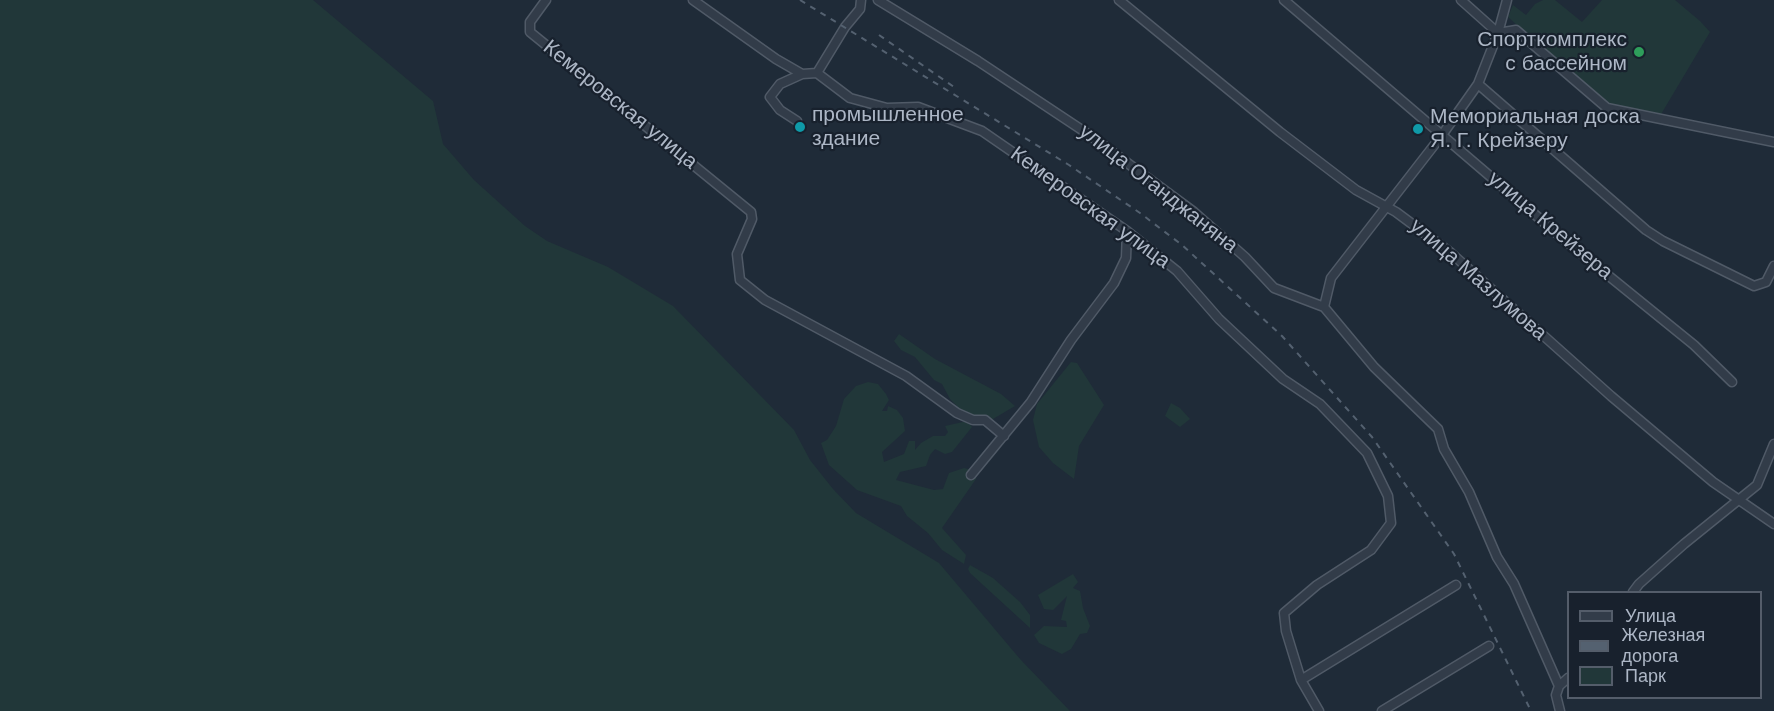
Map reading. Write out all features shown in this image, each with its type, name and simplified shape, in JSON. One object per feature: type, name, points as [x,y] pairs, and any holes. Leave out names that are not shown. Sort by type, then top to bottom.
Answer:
[{"type":"street","name":"Кемеровская улица","points":[[546,0],[530,22],[530,32],[751,212],[752,219],[737,254],[740,280],[765,300],[906,376],[957,413],[973,420],[985,420],[1004,436]]},
{"type":"street","points":[[693,0],[776,59],[802,74]]},
{"type":"street","points":[[796,121],[780,110],[770,97],[780,84],[802,74],[817,73],[845,27],[860,9],[861,0]]},
{"type":"street","name":"улица Оганджаняна","points":[[878,0],[978,61],[1088,134],[1194,212],[1245,257],[1274,288],[1324,307],[1374,367],[1438,429],[1444,449],[1469,492],[1497,557],[1514,584],[1559,686]]},
{"type":"street","name":"улица Мазлумова","points":[[1119,0],[1280,132],[1356,190],[1407,219],[1451,253],[1611,396],[1738,500],[1774,524]]},
{"type":"street","name":"улица Крейзера","points":[[1284,0],[1567,242],[1694,345],[1732,382]]},
{"type":"street","points":[[1461,0],[1498,33]]},
{"type":"street","points":[[1324,307],[1331,278],[1443,135],[1478,84],[1498,33],[1507,0]]},
{"type":"street","points":[[1498,33],[1516,30],[1607,108],[1774,142]]},
{"type":"street","name":"Кемеровская улица","points":[[817,73],[849,98],[887,108],[918,107],[982,130],[1127,231],[1177,271],[1219,319],[1283,379],[1320,404],[1367,453],[1390,503],[1391,523],[1371,550],[1317,585],[1284,613],[1286,630],[1301,680]]},
{"type":"street","points":[[1478,84],[1646,230],[1663,241],[1755,286],[1766,282],[1774,266]]},
{"type":"street","points":[[971,475],[1031,402],[1071,340],[1114,283],[1125,258],[1127,231]]},
{"type":"street","points":[[1634,591],[1654,570],[1757,484],[1774,444]]},
{"type":"street","points":[[1320,711],[1301,680],[1456,585]]},
{"type":"street","points":[[1382,711],[1489,646]]},
{"type":"street","points":[[1560,711],[1556,694],[1559,686],[1567,680]]},
{"type":"green space","points":[[0,0],[313,0],[433,101],[443,144],[474,180],[525,226],[547,241],[608,267],[673,306],[794,430],[810,460],[856,513],[939,563],[1020,659],[1070,711],[0,711]]},
{"type":"green space","points":[[1543,0],[1555,0],[1582,22],[1602,0],[1675,0],[1710,32],[1660,116],[1606,105],[1508,17],[1513,5],[1526,15],[1535,4]]},
{"type":"green space","points":[[899,334],[935,359],[1001,394],[1015,406],[993,419],[965,414],[950,399],[942,384],[934,380],[915,357],[901,350],[894,341]]},
{"type":"green space","points":[[1071,362],[1077,363],[1104,405],[1079,446],[1074,479],[1053,463],[1039,447],[1033,420],[1037,404]]},
{"type":"green space","points":[[868,382],[878,384],[889,400],[882,411],[887,411],[888,406],[897,410],[903,418],[905,431],[882,452],[884,462],[904,454],[909,441],[915,441],[915,450],[921,443],[933,436],[945,436],[948,432],[945,426],[967,421],[972,427],[952,452],[945,454],[935,449],[926,466],[900,472],[896,480],[934,490],[943,489],[949,473],[964,468],[976,471],[976,479],[942,528],[966,555],[964,564],[942,550],[928,533],[907,516],[901,506],[857,490],[829,465],[821,443],[827,440],[836,426],[844,399],[856,386]]},
{"type":"green space","points":[[1171,403],[1180,408],[1190,419],[1180,427],[1165,416]]},
{"type":"green space","points":[[970,565],[993,578],[1020,602],[1030,615],[1030,628],[970,573],[968,569]]},
{"type":"green space","points":[[1073,574],[1078,582],[1073,588],[1080,591],[1090,626],[1087,633],[1080,634],[1071,649],[1062,654],[1039,643],[1034,635],[1044,626],[1067,627],[1066,621],[1061,620],[1067,596],[1053,610],[1044,609],[1038,595]]},
{"type":"railway","points":[[800,0],[1069,165],[1140,213],[1182,245],[1282,336],[1372,437],[1454,554],[1531,711]]},
{"type":"railway","points":[[879,35],[954,87]]},
{"type":"place","name":"Спорткомплекс с бассейном","points":[[1639,52]]},
{"type":"place","name":"промышленное здание","points":[[800,127]]},
{"type":"place","name":"Мемориальная доска Я. Г. Крейзеру","points":[[1418,129]]}]
